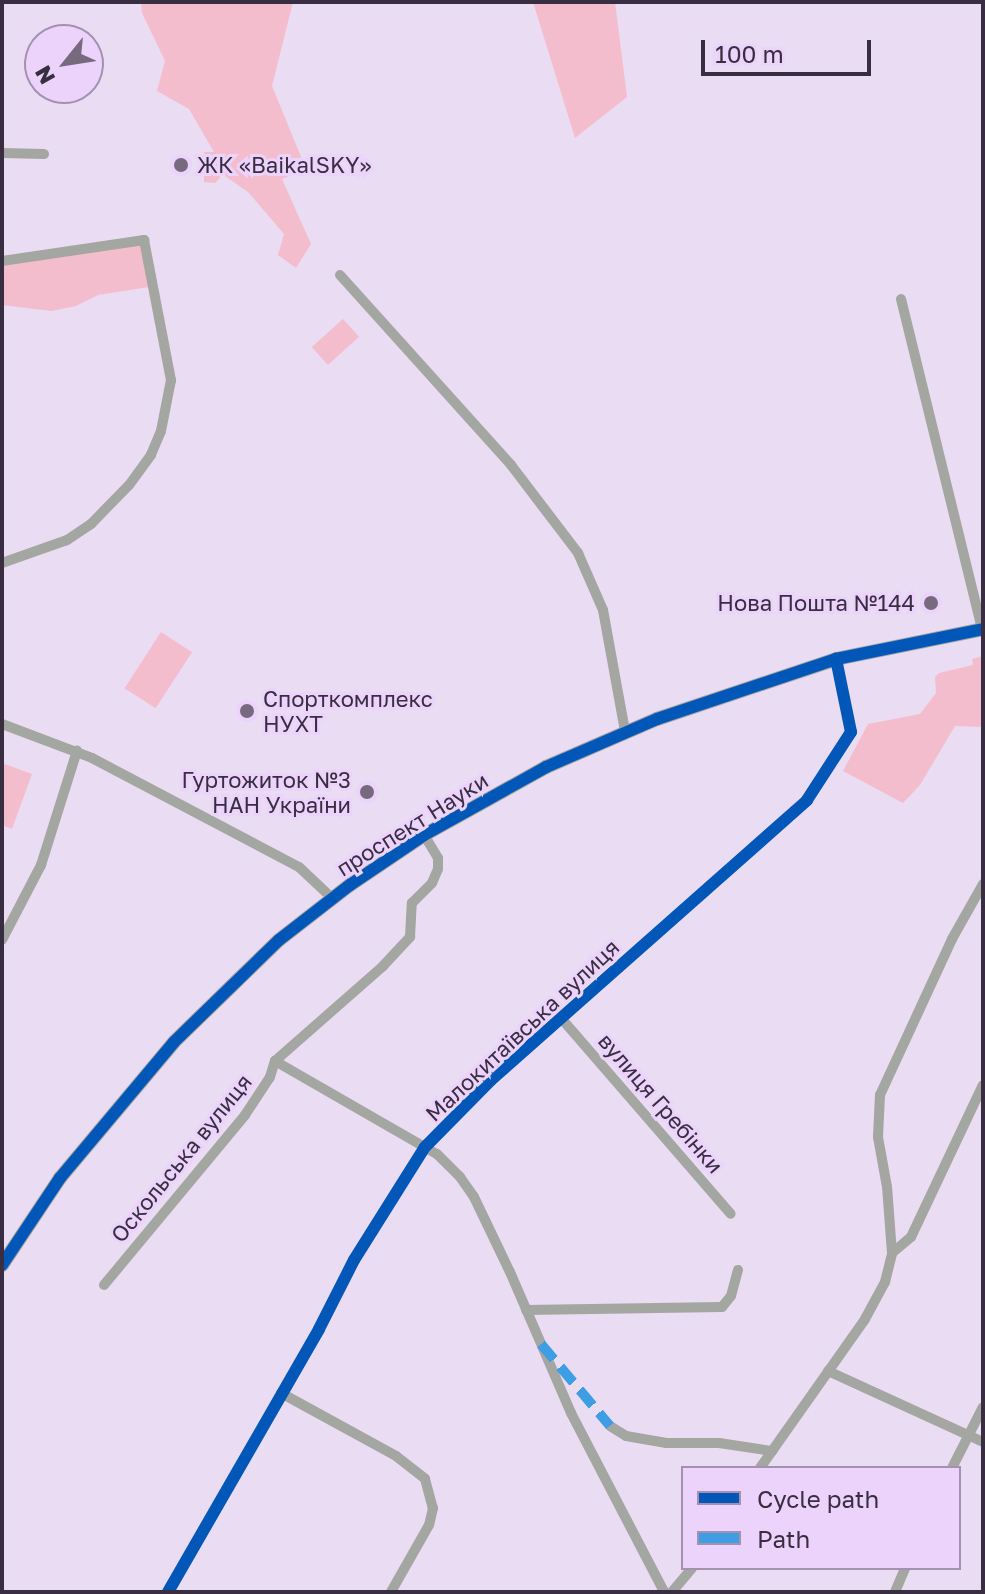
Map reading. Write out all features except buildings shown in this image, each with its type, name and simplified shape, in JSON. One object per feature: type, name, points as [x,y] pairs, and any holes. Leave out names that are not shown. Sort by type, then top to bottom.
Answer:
[{"type":"main road","name":"проспект Науки","points":[[2,1265],[76,1157],[174,1042],[245,972],[332,898],[424,835],[546,767],[625,731],[760,682],[836,659],[982,629]]},
{"type":"street","points":[[2,153],[44,154]]},
{"type":"street","points":[[2,261],[144,240],[171,380],[161,431],[151,455],[129,485],[91,524],[40,552],[2,563]]},
{"type":"street","points":[[340,275],[511,465],[578,553],[603,610],[625,731]]},
{"type":"street","points":[[901,299],[982,629]]},
{"type":"street","name":"Малокитаївська вулиця","points":[[170,1591],[354,1260],[425,1147],[480,1091],[807,800],[851,732],[836,659]]},
{"type":"street","points":[[2,724],[77,751],[299,867],[332,898]]},
{"type":"street","points":[[2,940],[41,865],[77,751]]},
{"type":"street","name":"Оскольська вулиця","points":[[104,1285],[245,1115],[270,1077],[275,1061],[383,966],[410,937],[412,903],[432,883],[438,869],[438,858],[424,835]]},
{"type":"street","points":[[761,1466],[865,1319],[885,1282],[892,1253],[887,1187],[878,1137],[880,1095],[952,939],[983,884]]},
{"type":"street","name":"вулиця Гребінки","points":[[561,1018],[731,1214]]},
{"type":"street","points":[[275,1061],[425,1147],[447,1164],[474,1197],[571,1413],[664,1592]]},
{"type":"street","points":[[892,1253],[911,1237],[983,1085]]},
{"type":"street","points":[[526,1310],[722,1307],[731,1296],[738,1270]]},
{"type":"street","points":[[828,1371],[983,1442]]},
{"type":"street","points":[[281,1393],[396,1456],[425,1479],[433,1508],[429,1525],[391,1592]]},
{"type":"street","points":[[953,1466],[983,1407]]},
{"type":"street","points":[[610,1426],[626,1436],[666,1443],[731,1444],[772,1451]]},
{"type":"street","points":[[672,1592],[690,1570]]},
{"type":"street","points":[[895,1592],[904,1570]]},
{"type":"shaded area","points":[[141,2],[293,2],[272,86],[306,169],[282,179],[311,244],[296,268],[278,255],[284,234],[248,192],[225,176],[215,155],[220,178],[215,183],[204,182],[204,152],[214,152],[189,109],[157,91],[165,61],[142,13]]},
{"type":"shaded area","points":[[533,2],[615,2],[627,97],[575,138]]},
{"type":"shaded area","points":[[141,243],[149,287],[98,295],[76,306],[51,311],[2,305],[2,266]]},
{"type":"shaded area","points":[[343,319],[359,337],[328,365],[312,347]]},
{"type":"shaded area","points":[[161,632],[192,652],[156,708],[125,688]]},
{"type":"shaded area","points":[[983,656],[983,727],[955,726],[920,785],[903,803],[843,771],[868,724],[920,714],[936,693],[935,677],[939,673],[973,665],[972,659]]},
{"type":"shaded area","points":[[2,763],[32,774],[12,829],[2,825]]},
{"type":"marked path","points":[[541,1344],[610,1426]]},
{"type":"cycle path","points":[[2,1265],[60,1178],[174,1042],[279,940],[350,885],[424,835],[546,767],[657,719],[836,659],[983,629]]},
{"type":"cycle path","points":[[168,1592],[319,1329],[354,1260],[425,1147],[491,1080],[807,800],[851,732],[836,659]]},
{"type":"place","name":"ЖК «BaikalSKY»","points":[[181,165]]},
{"type":"place","name":"Нова Пошта №144","points":[[931,603]]},
{"type":"place","name":"Спорткомплекс НУХТ","points":[[247,711]]},
{"type":"place","name":"Гуртожиток №3 НАН України","points":[[367,792]]}]
